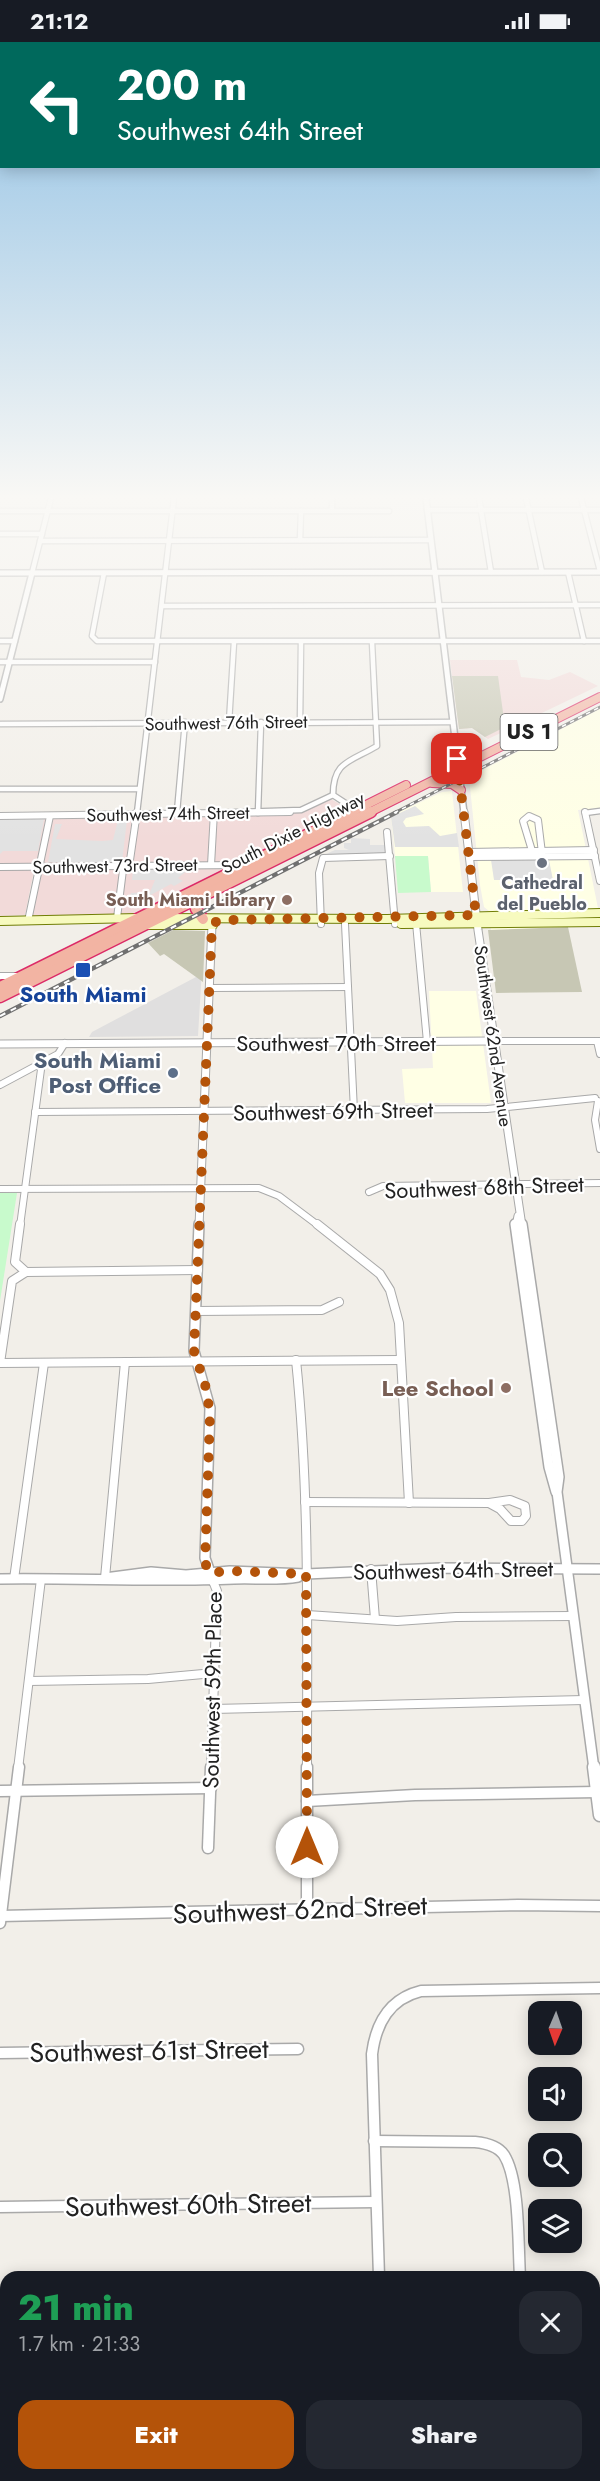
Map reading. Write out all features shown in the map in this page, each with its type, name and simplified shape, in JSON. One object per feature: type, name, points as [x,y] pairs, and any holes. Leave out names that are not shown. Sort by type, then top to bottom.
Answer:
[{"type":"highway","name":"South Dixie Highway","points":[[0,985],[130,924],[160,918],[198,900],[428,783],[475,750],[600,688]]},
{"type":"highway","name":"South Dixie Highway","points":[[0,985],[144,921],[246,865],[356,810],[600,697]]},
{"type":"highway","points":[[456,745],[465,750],[475,750]]},
{"type":"highway","points":[[428,783],[443,782],[461,790]]},
{"type":"highway","points":[[351,822],[356,810],[374,810]]},
{"type":"highway","points":[[198,900],[196,909],[208,922]]},
{"type":"main road","points":[[160,918],[208,922],[228,920],[345,924],[395,921],[416,923],[600,913]]},
{"type":"main road","points":[[0,921],[117,918],[144,921],[208,922],[477,919],[600,922]]},
{"type":"main road","points":[[96,920],[130,924]]},
{"type":"street","points":[[0,699],[22,612]]},
{"type":"street","points":[[98,612],[93,639],[234,642],[600,641]]},
{"type":"street","points":[[117,918],[123,870],[130,860],[161,612]]},
{"type":"street","name":"Southwest 62nd Avenue","points":[[440,612],[477,919],[503,1108],[518,1216],[527,1253],[559,1477],[557,1492],[566,1569],[600,1815]]},
{"type":"street","points":[[578,612],[584,641]]},
{"type":"street","points":[[0,641],[15,641]]},
{"type":"street","points":[[229,722],[234,642]]},
{"type":"street","points":[[300,722],[301,642]]},
{"type":"street","points":[[356,810],[333,795],[333,777],[337,769],[377,747],[372,642]]},
{"type":"street","points":[[0,662],[155,662]]},
{"type":"street","points":[[177,812],[185,722]]},
{"type":"street","points":[[258,813],[261,722]]},
{"type":"street","name":"Southwest 76th Street","points":[[0,724],[453,722]]},
{"type":"street","points":[[0,789],[139,789]]},
{"type":"street","name":"Southwest 74th Street","points":[[0,816],[297,811],[333,795]]},
{"type":"street","points":[[600,812],[585,811],[600,881]]},
{"type":"street","points":[[211,865],[214,812]]},
{"type":"street","points":[[28,921],[50,816]]},
{"type":"street","points":[[533,854],[525,824],[537,824],[542,854]]},
{"type":"street","points":[[387,832],[395,921]]},
{"type":"street","points":[[469,854],[594,853]]},
{"type":"street","points":[[320,922],[319,873],[322,859],[326,856],[390,856]]},
{"type":"street","name":"Southwest 73rd Street","points":[[0,867],[266,865]]},
{"type":"street","name":"Southwest 59th Place","points":[[208,922],[209,988],[194,1351],[210,1408],[205,1558],[217,1591],[208,1848]]},
{"type":"street","points":[[416,923],[427,1042]]},
{"type":"street","points":[[345,924],[354,1111]]},
{"type":"street","points":[[209,988],[348,987]]},
{"type":"street","points":[[598,1041],[600,1054]]},
{"type":"street","name":"Southwest 70th Street","points":[[0,1044],[598,1041]]},
{"type":"street","points":[[0,1085],[60,1052],[65,1043]]},
{"type":"street","points":[[26,1272],[15,1263],[42,1062]]},
{"type":"street","points":[[598,1099],[595,1120],[600,1149]]},
{"type":"street","name":"Southwest 69th Street","points":[[35,1112],[503,1108],[598,1099]]},
{"type":"street","name":"Southwest 68th Street","points":[[369,1192],[383,1186],[600,1183]]},
{"type":"street","points":[[0,1189],[250,1187],[267,1190],[330,1233],[380,1274],[390,1290],[397,1309],[410,1503]]},
{"type":"street","points":[[198,1270],[26,1272],[12,1281],[0,1364],[401,1360]]},
{"type":"street","points":[[196,1311],[322,1310],[339,1302]]},
{"type":"street","points":[[296,1360],[303,1430],[307,1615],[307,1908]]},
{"type":"street","points":[[105,1578],[124,1362]]},
{"type":"street","points":[[14,1579],[44,1363]]},
{"type":"street","points":[[304,1502],[489,1503]]},
{"type":"street","points":[[371,1569],[375,1619]]},
{"type":"street","name":"Southwest 64th Street","points":[[0,1579],[105,1578],[186,1582],[211,1577],[281,1581],[306,1574],[371,1569],[600,1569]]},
{"type":"street","points":[[0,1923],[41,1579]]},
{"type":"street","points":[[307,1615],[397,1622],[446,1617],[572,1616]]},
{"type":"street","points":[[29,1681],[138,1680],[214,1673]]},
{"type":"street","points":[[213,1709],[584,1700]]},
{"type":"street","points":[[0,1791],[211,1788]]},
{"type":"street","points":[[307,1801],[442,1795],[597,1792]]},
{"type":"street","name":"Southwest 62nd Street","points":[[0,1916],[215,1913],[307,1908],[592,1904],[600,1906]]},
{"type":"street","points":[[379,2271],[373,2040],[381,2018],[396,2001],[409,1993],[429,1990],[600,1988]]},
{"type":"street","name":"Southwest 61st Street","points":[[0,2053],[298,2049]]},
{"type":"street","points":[[374,2141],[482,2142],[504,2155],[513,2193],[520,2271]]},
{"type":"street","name":"Southwest 60th Street","points":[[0,2207],[376,2202]]},
{"type":"shaded area","points":[[450,660],[517,660],[521,677],[549,680],[570,672],[598,686],[488,739],[472,728],[459,729]]},
{"type":"shaded area","points":[[452,676],[498,676],[505,727],[485,737],[472,728],[459,729]]},
{"type":"shaded area","points":[[600,709],[600,808],[578,810],[598,908],[562,911],[576,992],[498,992],[489,911],[484,907],[480,885],[469,777]]},
{"type":"shaded area","points":[[452,791],[463,892],[431,892],[428,856],[395,856],[391,816],[442,792]]},
{"type":"shaded area","points":[[329,798],[350,810],[138,916],[31,916],[43,864],[0,864],[0,818],[287,814]]},
{"type":"shaded area","points":[[415,806],[424,814],[406,818],[403,822],[406,827],[429,826],[440,836],[457,833],[459,847],[395,847],[391,817]]},
{"type":"shaded area","points":[[0,819],[44,819],[38,851],[3,851],[0,854]]},
{"type":"shaded area","points":[[118,820],[127,820],[122,862],[48,862],[55,824],[62,824],[56,839],[102,841],[113,840]]},
{"type":"shaded area","points":[[351,838],[370,839],[370,845],[385,845],[386,858],[324,855],[335,850],[349,850],[344,848],[344,843],[351,843]]},
{"type":"shaded area","points":[[491,860],[549,860],[553,880],[494,880]]},
{"type":"shaded area","points":[[133,869],[189,869],[178,878],[183,881],[174,886],[171,884],[134,904],[129,903],[131,893],[150,892],[155,880],[132,880]]},
{"type":"shaded area","points":[[0,870],[34,870],[25,915],[0,916]]},
{"type":"shaded area","points":[[568,927],[582,992],[496,993],[488,930]]},
{"type":"shaded area","points":[[173,930],[205,931],[203,982],[164,954],[160,956],[148,943]]},
{"type":"shaded area","points":[[204,935],[198,1036],[89,1037],[92,1032],[196,977]]},
{"type":"shaded area","points":[[429,991],[476,991],[491,1103],[405,1103],[402,1069],[433,1068]]},
{"type":"green space","points":[[395,856],[428,856],[431,892],[398,893]]},
{"type":"green space","points":[[0,1193],[17,1193],[0,1301]]},
{"type":"railway","points":[[394,813],[600,707]]},
{"type":"railway","points":[[0,1016],[397,812]]},
{"type":"place","name":"Cathedral del Pueblo","points":[[542,863]]},
{"type":"place","name":"South Miami Library","points":[[287,900]]},
{"type":"place","name":"South Miami","points":[[83,970]]},
{"type":"place","name":"South Miami Post Office","points":[[173,1073]]},
{"type":"place","name":"Lee School","points":[[506,1388]]},
{"type":"route","points":[[307,1847],[306,1574],[230,1571],[210,1573],[205,1563],[210,1414],[206,1388],[194,1351],[212,925],[213,922],[228,920],[387,919],[476,915],[457,759]]}]
